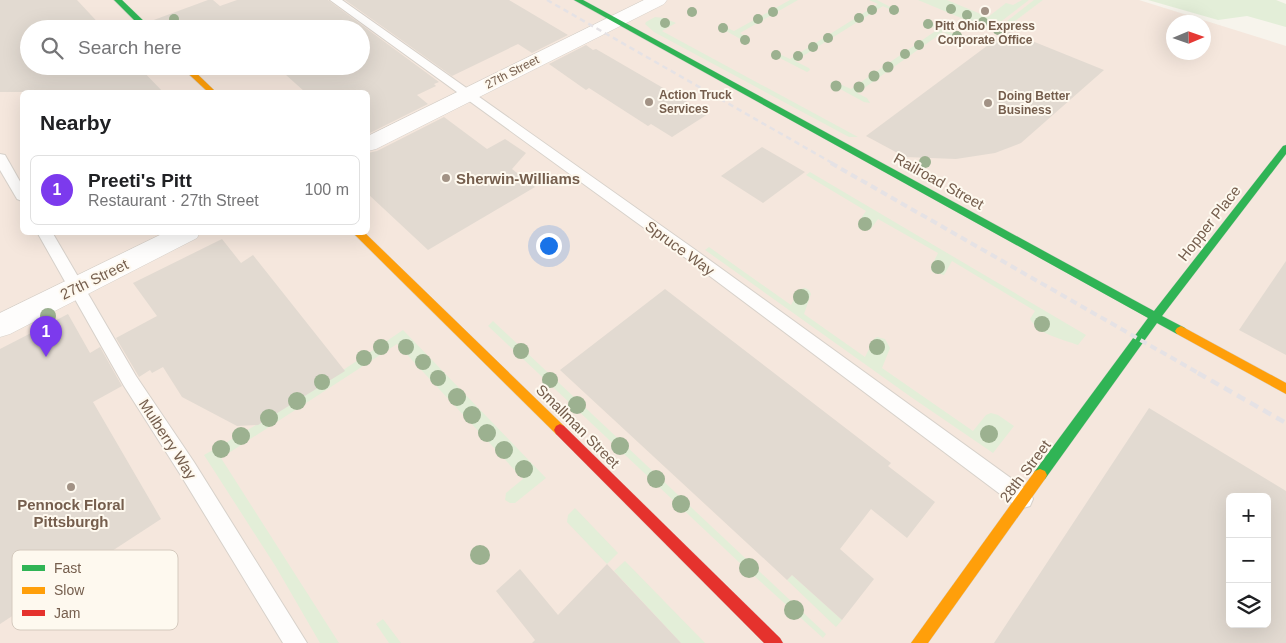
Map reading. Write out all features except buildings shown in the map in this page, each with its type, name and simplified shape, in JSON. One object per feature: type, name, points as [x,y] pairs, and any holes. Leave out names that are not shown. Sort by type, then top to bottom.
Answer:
[{"type":"street","points":[[118,0],[139,20]]},
{"type":"street","name":"Railroad Street","points":[[578,0],[1286,390]]},
{"type":"street","name":"27th Street","points":[[370,143],[658,0]]},
{"type":"street","points":[[194,75],[210,90]]},
{"type":"street","name":"Hopper Place","points":[[1155,317],[1286,148]]},
{"type":"street","name":"27th Street","points":[[0,326],[182,235]]},
{"type":"street","name":"Smallman Street","points":[[360,235],[455,326],[775,643]]},
{"type":"street","name":"28th Street","points":[[919,643],[1084,418],[1155,317]]},
{"type":"lane","name":"Spruce Way","points":[[335,0],[363,20]]},
{"type":"lane","name":"Spruce Way","points":[[370,25],[692,255],[1023,499]]},
{"type":"lane","points":[[0,158],[20,193]]},
{"type":"lane","name":"Mulberry Way","points":[[46,235],[130,381],[187,468],[296,643]]},
{"type":"shaded area","points":[[0,0],[1139,0],[1187,15],[1166,15],[1166,60],[1211,60],[1211,23],[1286,46],[1286,643],[0,643]]},
{"type":"green space","points":[[790,0],[798,0],[740,33],[749,39],[749,42],[719,27],[723,26],[734,31]]},
{"type":"green space","points":[[869,0],[877,0],[900,12],[897,13],[883,6],[795,61],[809,68],[810,70],[807,72],[772,54],[775,52],[790,59],[878,4]]},
{"type":"green space","points":[[918,0],[947,0],[988,17],[1006,3],[1013,5],[1022,0],[1029,0],[990,30]]},
{"type":"green space","points":[[1034,0],[1043,0],[999,33],[994,31]]},
{"type":"green space","points":[[1148,0],[1276,0],[1286,4],[1286,27],[1247,16],[1218,20],[1211,18],[1211,15],[1200,15]]},
{"type":"green space","points":[[655,17],[664,18],[676,23],[662,31],[858,137],[849,137],[654,32],[645,24]]},
{"type":"green space","points":[[925,22],[930,22],[962,38],[958,39],[943,32],[857,93],[867,98],[870,103],[864,102],[831,84],[831,82],[835,82],[851,89],[937,30]]},
{"type":"green space","points":[[810,172],[1086,335],[1078,345],[1045,333],[1030,319],[1035,311],[952,261],[944,275],[932,272],[931,267],[938,253],[878,219],[870,230],[859,229],[858,223],[866,211],[806,175]]},
{"type":"green space","points":[[709,247],[791,305],[800,289],[805,288],[809,290],[811,294],[804,314],[865,357],[874,339],[877,337],[885,339],[890,348],[882,368],[973,431],[986,415],[991,413],[998,415],[1014,426],[993,453],[705,250]]},
{"type":"green space","points":[[493,321],[826,634],[823,638],[742,565],[488,326]]},
{"type":"green space","points":[[403,330],[546,478],[515,503],[505,500],[506,493],[523,479],[397,344],[221,458],[339,643],[320,643],[276,567],[204,455],[305,395]]},
{"type":"green space","points":[[575,508],[618,553],[607,564],[567,522],[568,515]]},
{"type":"green space","points":[[625,561],[705,643],[681,643],[614,571]]},
{"type":"green space","points":[[792,575],[842,620],[836,627],[787,580]]},
{"type":"green space","points":[[383,619],[401,643],[389,643],[376,624]]},
{"type":"railway","points":[[547,0],[834,164]]},
{"type":"railway","points":[[831,163],[1200,374]]},
{"type":"railway","points":[[1198,373],[1286,423]]},
{"type":"traffic: fast","points":[[118,0],[139,20]]},
{"type":"traffic: fast","points":[[578,0],[1181,331]]},
{"type":"traffic: fast","points":[[1040,475],[1155,317],[1286,148]]},
{"type":"traffic: slow","points":[[194,75],[210,90]]},
{"type":"traffic: slow","points":[[360,235],[560,430]]},
{"type":"traffic: slow","points":[[1181,331],[1286,389]]},
{"type":"traffic: slow","points":[[919,643],[1040,475]]},
{"type":"traffic: jam","points":[[560,430],[775,643]]},
{"type":"place","name":"Pitt Ohio Express Corporate Office","points":[[985,11]]},
{"type":"place","name":"Action Truck Services","points":[[649,102]]},
{"type":"place","name":"Doing Better Business","points":[[988,103]]},
{"type":"place","name":"Sherwin-Williams","points":[[446,178]]},
{"type":"place","name":"Preeti's Pitt","points":[[46,357]]},
{"type":"place","name":"Pennock Floral Pittsburgh","points":[[71,487]]}]
